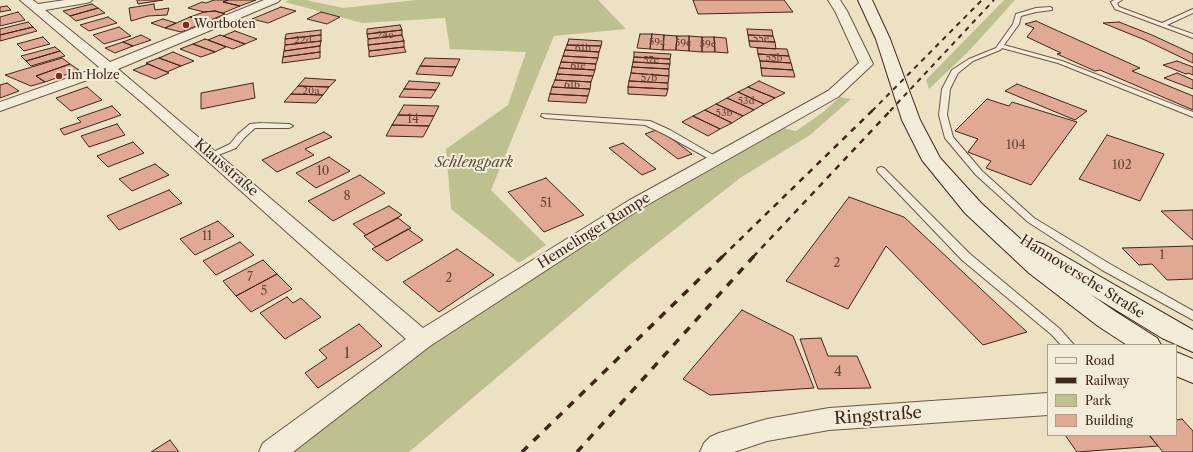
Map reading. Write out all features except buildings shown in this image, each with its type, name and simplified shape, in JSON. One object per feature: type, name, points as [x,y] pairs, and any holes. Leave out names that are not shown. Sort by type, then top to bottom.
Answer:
[{"type":"main road","name":"Hannoversche Straße","points":[[865,0],[883,40],[911,120],[932,160],[973,208],[1037,267],[1107,319],[1146,344]]},
{"type":"main road","name":"Hannoversche Straße","points":[[973,208],[1055,262],[1193,342]]},
{"type":"main road","points":[[1177,364],[1193,372]]},
{"type":"street","name":"Klausstraße","points":[[26,0],[210,155],[422,340]]},
{"type":"street","points":[[36,8],[86,0]]},
{"type":"street","points":[[0,107],[108,68],[274,0]]},
{"type":"street","name":"Hemelinger Rampe","points":[[272,452],[422,340],[634,205],[833,94],[866,64],[841,11],[834,0]]},
{"type":"street","name":"Ringstraße","points":[[713,452],[719,445],[768,430],[829,419],[1047,404]]},
{"type":"lane","points":[[1119,0],[1114,2],[1117,8],[1193,36]]},
{"type":"lane","points":[[1050,9],[1036,10],[1018,15],[1016,24],[998,49],[971,60],[955,72],[946,89],[943,115],[949,138],[979,173],[1031,220],[1106,267],[1193,316]]},
{"type":"lane","points":[[1162,25],[1193,11]]},
{"type":"lane","points":[[1001,46],[1060,62],[1193,115]]},
{"type":"lane","points":[[545,116],[647,123],[667,132],[716,159]]},
{"type":"lane","points":[[210,155],[233,146],[241,136],[253,126],[289,126]]},
{"type":"lane","points":[[882,170],[966,256],[1056,332],[1067,344]]},
{"type":"green space","name":"Schlengpark","points":[[289,0],[306,0],[343,8],[416,0],[598,0],[626,29],[554,36],[491,190],[546,245],[519,263],[451,209],[446,149],[508,105],[526,52],[450,49],[445,18],[362,23],[285,2]]},
{"type":"green space","points":[[1004,0],[1015,0],[968,52],[929,89],[926,80]]},
{"type":"green space","points":[[840,97],[851,99],[810,135],[740,178],[627,267],[409,452],[292,452],[429,347],[632,214],[750,145],[784,128],[796,131],[822,113]]},
{"type":"railway","points":[[873,110],[982,0]]},
{"type":"railway","points":[[890,111],[994,0]]},
{"type":"railway","points":[[722,257],[873,110]]},
{"type":"railway","points":[[753,257],[891,110]]},
{"type":"railway","points":[[522,452],[723,256]]},
{"type":"railway","points":[[577,452],[754,256]]},
{"type":"place","name":"Wortboten","points":[[186,25]]},
{"type":"place","name":"Im Holze","points":[[59,76]]}]
